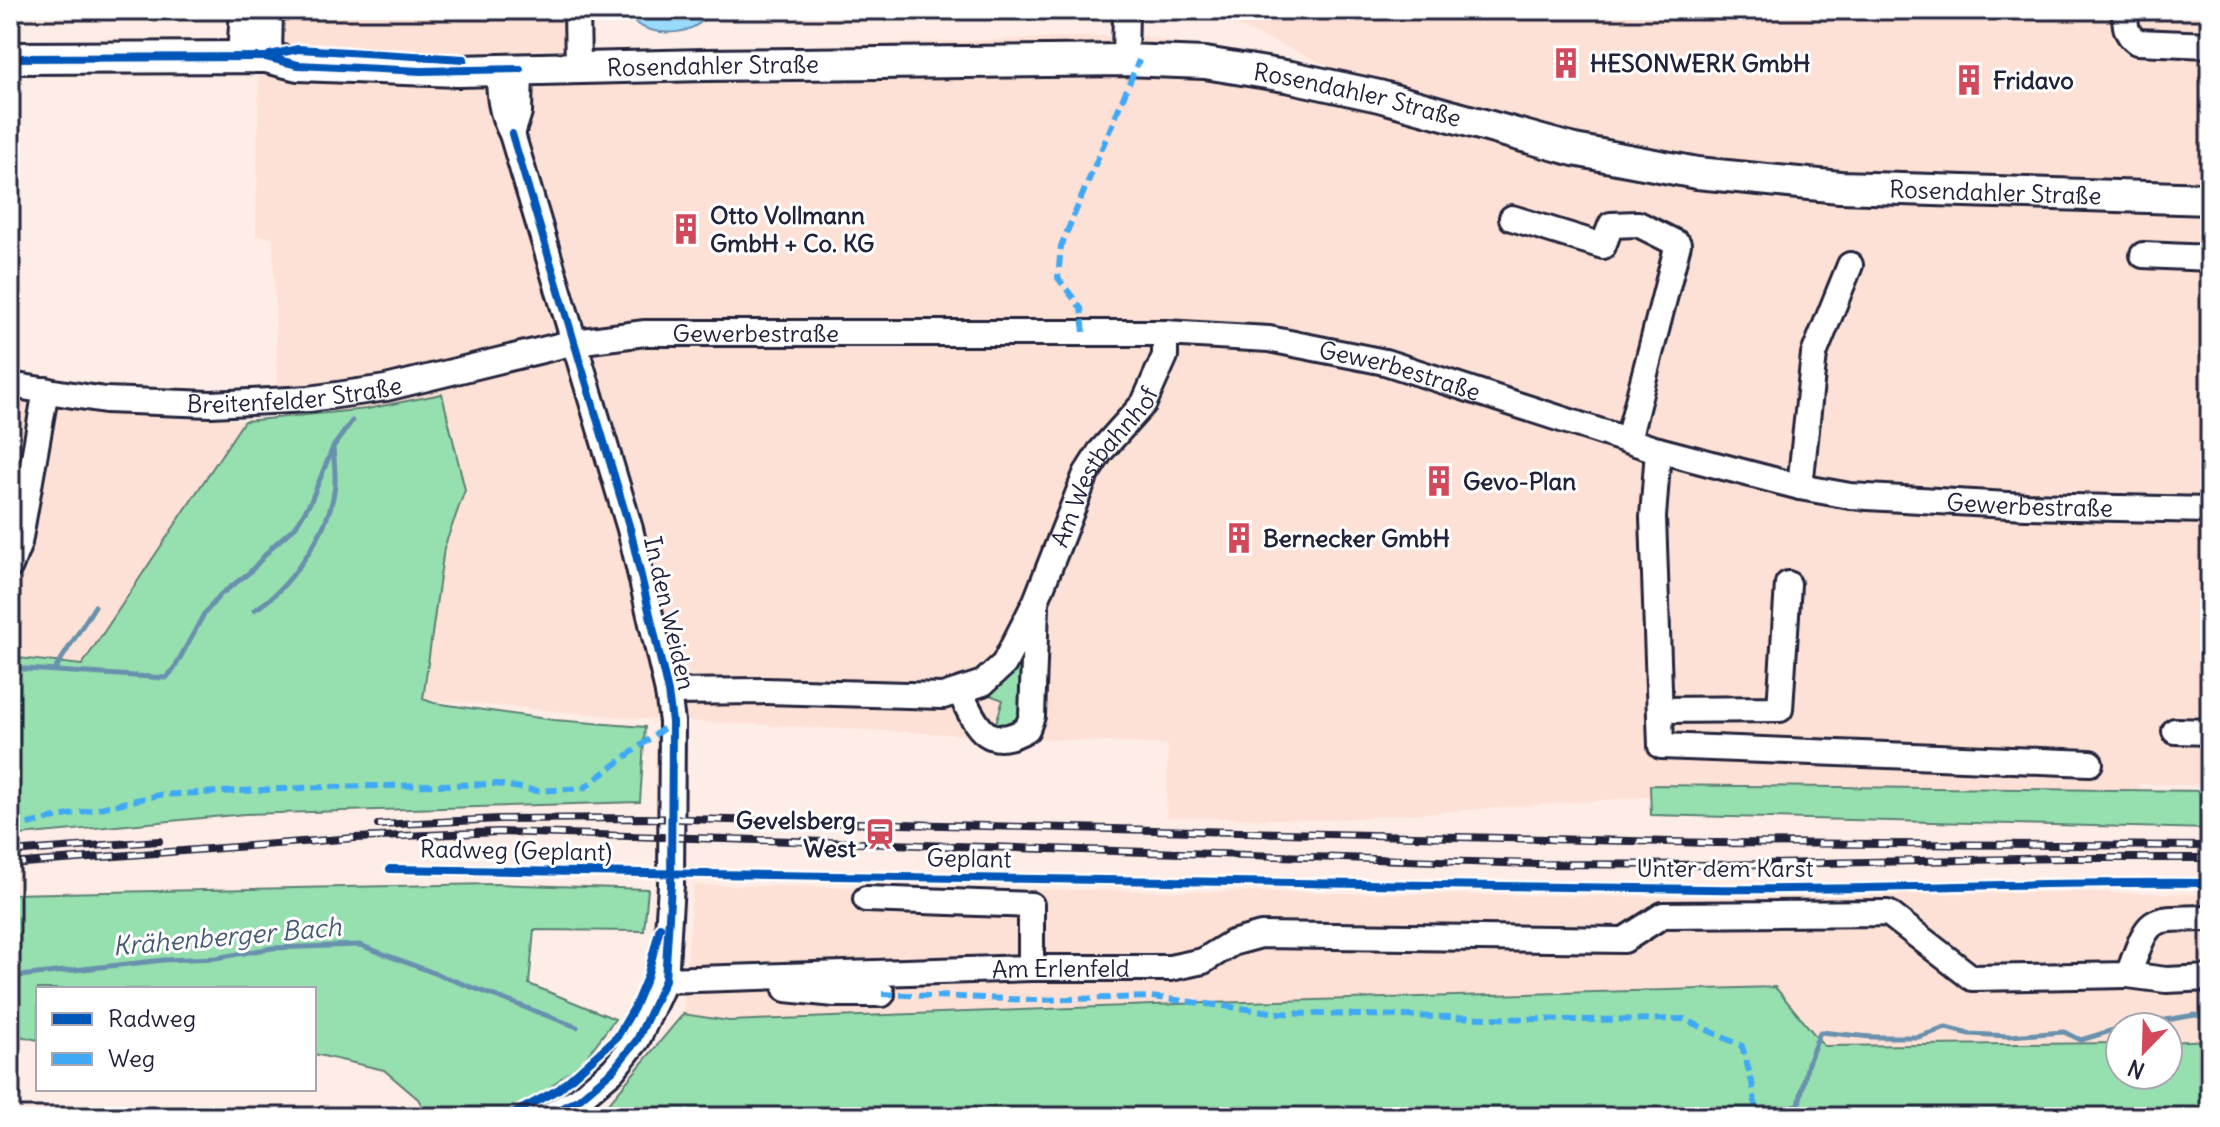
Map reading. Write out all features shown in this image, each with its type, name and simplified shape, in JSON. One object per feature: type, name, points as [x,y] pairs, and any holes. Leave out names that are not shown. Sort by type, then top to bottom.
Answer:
[{"type":"main road","points":[[246,10],[255,57]]},
{"type":"main road","points":[[255,57],[267,10]]},
{"type":"main road","name":"Rosendahler Straße","points":[[10,58],[255,57],[298,49],[465,59],[510,69],[1125,60],[1205,63],[1379,96],[1574,150],[1697,173],[1840,187],[2210,199]]},
{"type":"street","points":[[577,10],[578,68]]},
{"type":"street","points":[[1125,60],[1126,10]]},
{"type":"street","points":[[2125,10],[2129,37],[2137,42],[2210,45]]},
{"type":"street","name":"In den Weiden","points":[[510,69],[519,112],[512,134],[630,529],[668,692],[672,722],[672,827],[665,980],[637,1040],[613,1070],[579,1099],[547,1117]]},
{"type":"street","points":[[1512,218],[1603,246],[1611,225],[1638,224],[1678,244],[1628,440]]},
{"type":"street","points":[[2143,255],[2210,258]]},
{"type":"street","points":[[1800,487],[1814,354],[1850,265]]},
{"type":"street","name":"Gewerbestraße","points":[[575,342],[645,333],[1165,333],[1269,339],[1343,352],[1420,372],[1658,450],[1800,487],[1850,496],[2010,505],[2210,510]]},
{"type":"street","name":"Am Westbahnhof","points":[[668,692],[765,691],[943,696],[983,683],[1004,664],[1036,601],[1086,474],[1100,452],[1144,403],[1165,356],[1165,333]]},
{"type":"street","name":"Breitenfelder Straße","points":[[10,385],[105,400],[211,404],[309,399],[386,388],[575,342]]},
{"type":"street","points":[[10,566],[19,543],[46,390]]},
{"type":"street","points":[[1658,450],[1653,517],[1661,746],[2090,763]]},
{"type":"street","points":[[1660,710],[1780,709],[1788,584]]},
{"type":"street","name":"Am Westbahnhof","points":[[960,692],[976,725],[987,736],[1012,738],[1027,729],[1032,716],[1036,601]]},
{"type":"street","points":[[2175,731],[2210,732]]},
{"type":"street","points":[[866,899],[1031,905],[1031,968]]},
{"type":"street","name":"Am Erlenfeld","points":[[665,980],[1031,968],[1170,968],[1203,961],[1232,943],[1261,935],[1624,940],[1663,915],[1888,913],[1972,978],[2128,975],[2166,980],[2210,978]]},
{"type":"street","points":[[2128,975],[2145,928],[2161,919],[2210,918]]},
{"type":"street","points":[[755,978],[768,987],[835,994],[882,994]]},
{"type":"shaded area","points":[[279,10],[587,10],[588,53],[1139,35],[1377,87],[1201,10],[2210,10],[2210,786],[2140,784],[2135,805],[1647,797],[1329,820],[1166,817],[1168,745],[644,719],[423,699],[444,548],[465,490],[441,394],[367,409],[278,417],[273,237],[256,236],[259,74],[278,31]]},
{"type":"shaded area","points":[[10,383],[244,421],[82,665],[10,657]]},
{"type":"shaded area","points":[[693,885],[1730,898],[2055,892],[2210,894],[2210,1040],[2184,1041],[2184,1011],[2104,1011],[2104,1043],[1824,1046],[729,1021],[683,1014]]},
{"type":"green space","points":[[442,394],[465,490],[444,548],[423,699],[554,720],[645,727],[640,802],[245,814],[10,836],[10,657],[82,665],[244,421],[367,409]]},
{"type":"green space","points":[[1023,656],[1020,724],[994,729],[1003,700],[987,694]]},
{"type":"green space","points":[[1650,785],[2210,791],[2210,829],[1651,815]]},
{"type":"green space","points":[[492,884],[648,889],[644,931],[534,930],[529,984],[615,1019],[584,1060],[534,1100],[500,1117],[429,1117],[418,1099],[384,1070],[316,1054],[316,987],[36,987],[36,1040],[10,1034],[10,894]]},
{"type":"green space","points":[[1775,987],[1824,1046],[2104,1043],[2104,1091],[2184,1091],[2184,1041],[2210,1040],[2210,1117],[592,1117],[603,1110],[683,1014],[729,1021],[1206,1003]]},
{"type":"water","points":[[623,10],[710,10],[693,27],[667,32],[641,26]]},
{"type":"waterway","points":[[10,668],[166,678],[204,614],[220,595],[250,572],[296,526],[311,501],[333,447],[352,421]]},
{"type":"waterway","points":[[254,610],[293,575],[324,525],[335,487],[333,448]]},
{"type":"waterway","points":[[54,671],[95,606]]},
{"type":"waterway","name":"Krähenberger Bach","points":[[10,977],[164,960],[216,958],[272,948],[360,945],[577,1027]]},
{"type":"waterway","points":[[2184,1017],[2210,1018]]},
{"type":"waterway","points":[[1762,1117],[1799,1104],[1808,1063],[1820,1032],[1918,1037],[1946,1028],[1969,1034],[2010,1036],[2064,1032],[2081,1040],[2104,1033]]},
{"type":"waterway","name":"Krähenberger Bach","points":[[1656,1116],[1672,1117]]},
{"type":"railway","points":[[378,825],[499,819],[642,818],[1714,843],[2210,846]]},
{"type":"railway","points":[[10,864],[355,838],[499,832],[1539,864],[1716,865],[2210,858]]},
{"type":"railway","points":[[10,852],[159,841]]},
{"type":"marked path","points":[[1084,332],[1081,308],[1058,278],[1061,246],[1139,60]]},
{"type":"marked path","points":[[10,828],[159,795],[323,787],[496,784],[538,791],[584,788],[672,722]]},
{"type":"marked path","points":[[882,994],[1034,1000],[1151,997],[1279,1013],[1573,1020],[1684,1019],[1742,1046],[1757,1117]]},
{"type":"cycle path","points":[[270,55],[298,49],[464,59]]},
{"type":"cycle path","points":[[10,58],[266,57],[298,65],[421,71],[520,69]]},
{"type":"cycle path","points":[[512,134],[630,529],[668,692],[672,722],[671,885],[665,980],[637,1040],[613,1070],[579,1099],[547,1117]]},
{"type":"cycle path","name":"Radweg (Geplant)","points":[[390,869],[1707,889],[2210,883]]},
{"type":"cycle path","points":[[507,1117],[559,1089],[617,1037],[647,977],[660,927]]},
{"type":"place","name":"HESONWERK GmbH","points":[[1566,63]]},
{"type":"place","name":"Fridavo","points":[[1969,80]]},
{"type":"place","name":"Otto Vollmann GmbH + Co. KG","points":[[686,229]]},
{"type":"place","name":"Gevo-Plan","points":[[1439,481]]},
{"type":"place","name":"Bernecker GmbH","points":[[1239,538]]},
{"type":"place","name":"Gevelsberg West","points":[[880,834]]}]
